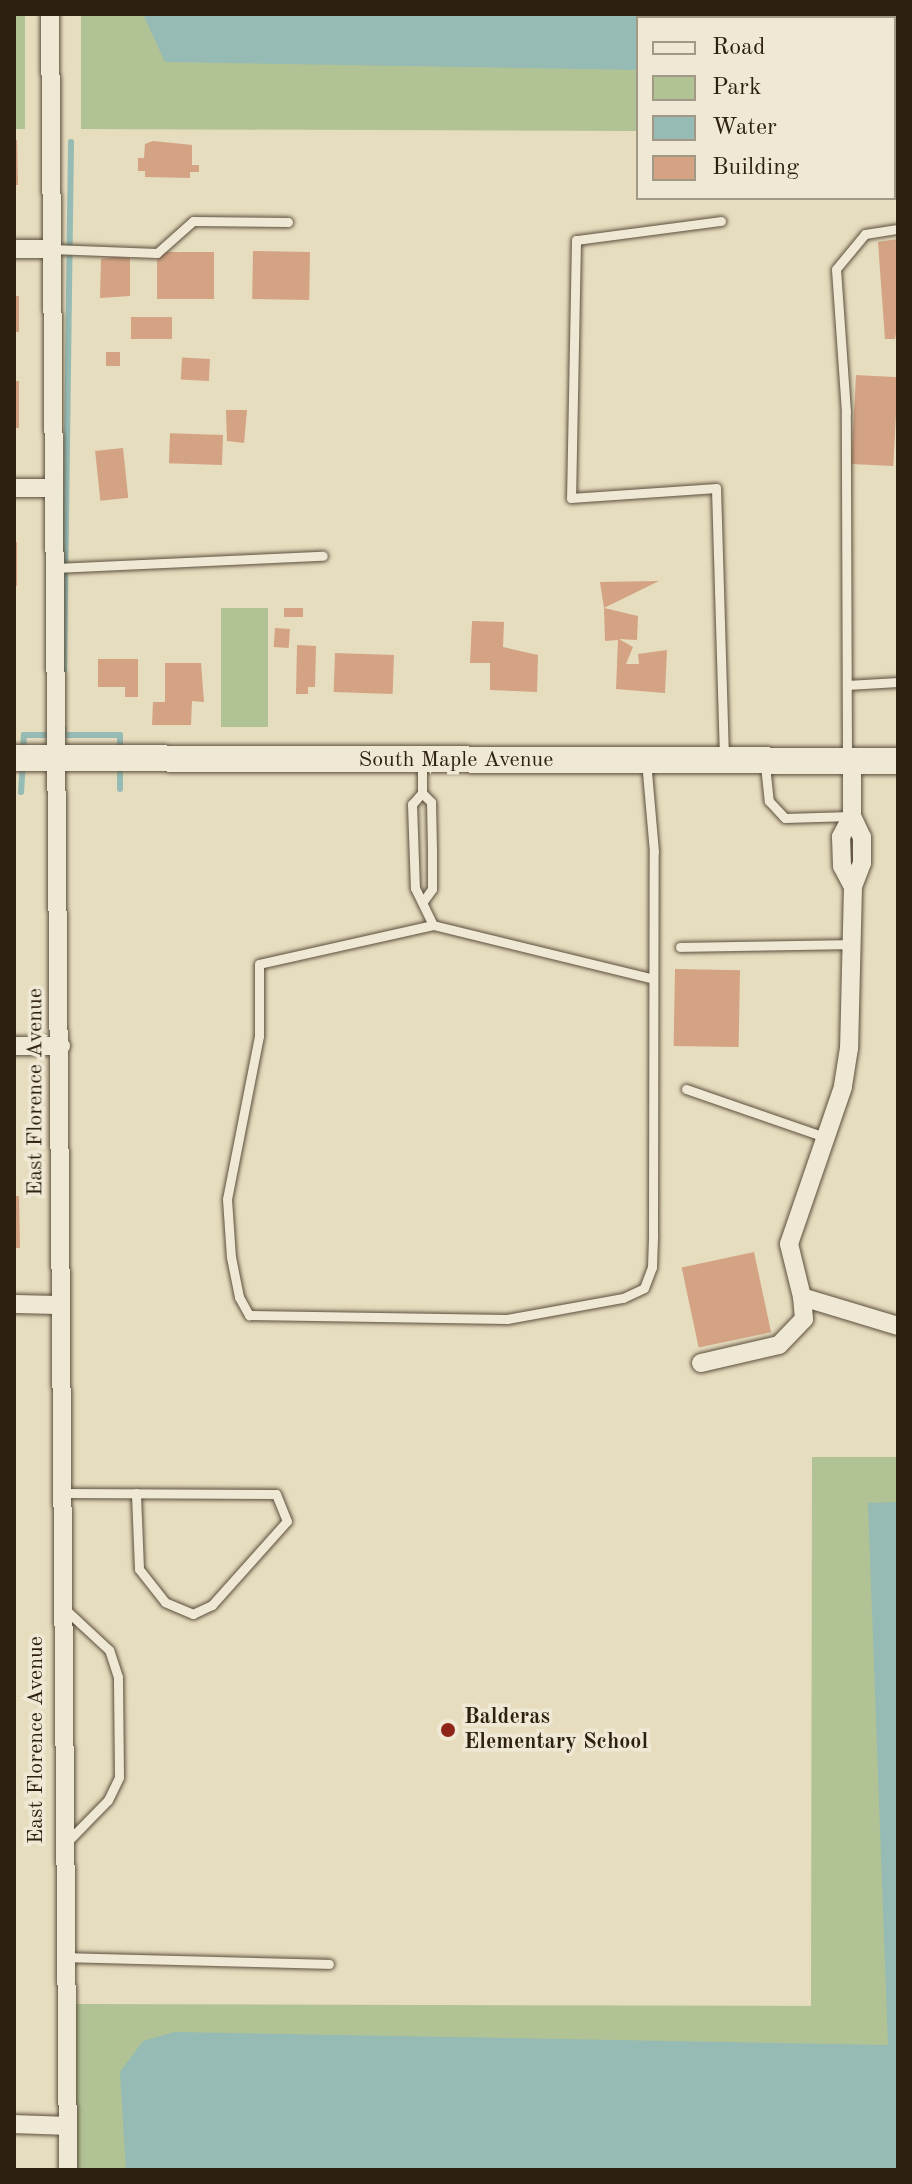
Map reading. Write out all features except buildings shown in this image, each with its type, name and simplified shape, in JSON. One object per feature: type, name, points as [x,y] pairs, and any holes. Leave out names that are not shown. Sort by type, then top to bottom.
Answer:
[{"type":"main road","name":"South Maple Avenue","points":[[14,758],[422,762],[898,761]]},
{"type":"street","name":"East Florence Avenue","points":[[50,14],[51,568],[61,1046],[61,1847],[68,2170]]},
{"type":"street","points":[[14,249],[51,249]]},
{"type":"street","points":[[14,488],[52,488]]},
{"type":"street","points":[[701,1363],[779,1345],[804,1319],[789,1244],[825,1137],[849,1048],[853,887],[842,866],[841,837],[852,816],[849,761]]},
{"type":"street","points":[[14,1046],[61,1046]]},
{"type":"street","points":[[802,1297],[898,1326]]},
{"type":"street","points":[[14,1304],[59,1305]]},
{"type":"street","points":[[14,2124],[68,2126]]},
{"type":"lane","points":[[51,249],[157,253],[193,221],[288,222]]},
{"type":"lane","points":[[721,221],[576,240],[571,498],[716,488],[725,761]]},
{"type":"lane","points":[[849,761],[846,412],[836,269],[865,234],[898,229]]},
{"type":"lane","points":[[51,568],[323,556]]},
{"type":"lane","points":[[847,685],[898,682]]},
{"type":"lane","points":[[646,761],[654,852],[651,978],[653,1234],[652,1267],[644,1288],[623,1298],[507,1319],[249,1315],[239,1297],[231,1257],[227,1199],[259,1036],[259,964],[433,925],[651,978]]},
{"type":"lane","points":[[765,761],[769,801],[785,818],[852,816]]},
{"type":"lane","points":[[422,762],[422,793],[412,804],[415,888],[424,900],[433,925]]},
{"type":"lane","points":[[422,793],[431,802],[432,850],[432,889],[424,900]]},
{"type":"lane","points":[[680,947],[852,944]]},
{"type":"lane","points":[[686,1089],[825,1137]]},
{"type":"lane","points":[[59,1493],[136,1493],[276,1494],[287,1521],[212,1605],[193,1614],[165,1602],[139,1569],[136,1493]]},
{"type":"lane","points":[[61,1604],[109,1650],[118,1677],[119,1777],[108,1800],[61,1847]]},
{"type":"lane","points":[[64,1957],[329,1964]]},
{"type":"green space","points":[[14,14],[25,14],[25,129],[14,129]]},
{"type":"green space","points":[[81,14],[898,14],[898,132],[896,16],[636,16],[636,131],[81,129]]},
{"type":"green space","points":[[221,608],[268,608],[268,727],[221,727]]},
{"type":"green space","points":[[812,1457],[898,1457],[898,2170],[76,2170],[76,2004],[811,2006]]},
{"type":"water","points":[[143,14],[771,14],[636,16],[636,70],[165,62]]},
{"type":"water","points":[[898,1502],[898,2170],[126,2170],[120,2072],[143,2041],[175,2032],[888,2045],[868,1503]]},
{"type":"waterway","points":[[64,670],[71,142]]},
{"type":"waterway","points":[[64,729],[63,735],[120,735],[120,753]]},
{"type":"waterway","points":[[23,752],[24,735],[52,735]]},
{"type":"waterway","points":[[21,792],[23,763]]},
{"type":"waterway","points":[[120,764],[120,789]]},
{"type":"place","name":"Balderas Elementary School","points":[[448,1730]]}]
